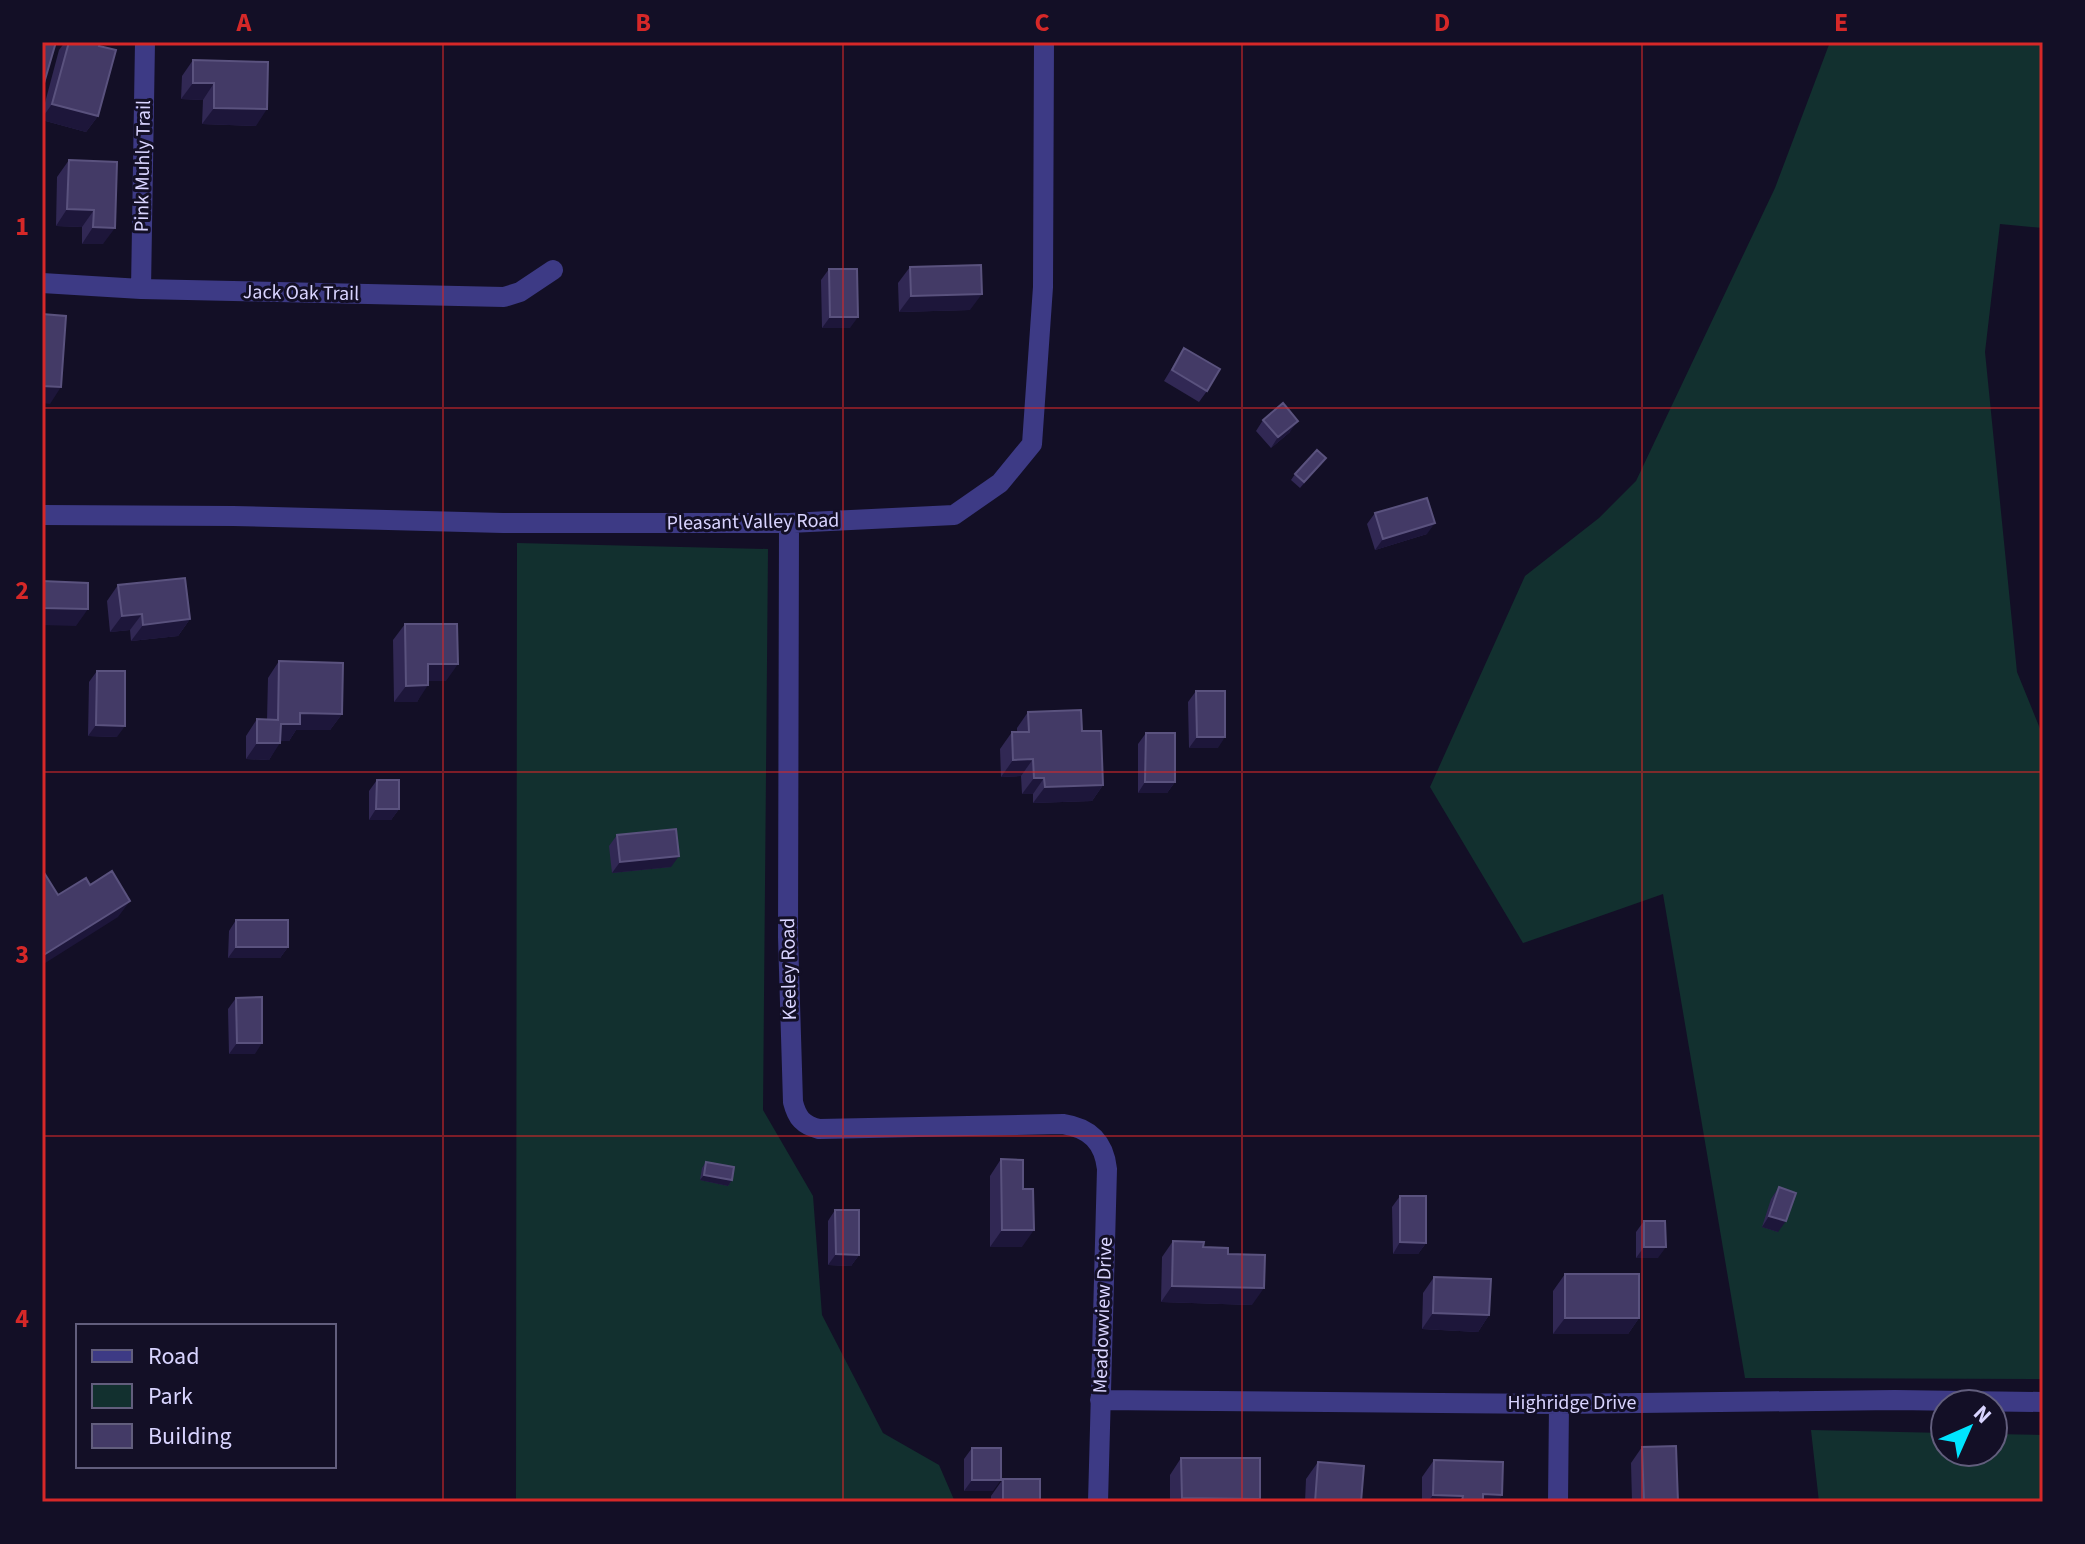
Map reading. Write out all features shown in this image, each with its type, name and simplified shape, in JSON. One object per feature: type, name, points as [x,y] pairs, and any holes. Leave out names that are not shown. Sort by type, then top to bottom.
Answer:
[{"type":"street","name":"Pink Muhly Trail","points":[[141,289],[145,42]]},
{"type":"street","name":"Pleasant Valley Road","points":[[42,515],[229,515],[503,523],[789,523],[954,515],[1000,483],[1032,444],[1043,287],[1044,42]]},
{"type":"street","name":"Jack Oak Trail","points":[[42,283],[141,289],[504,297],[520,292],[553,270]]},
{"type":"street","name":"Keeley Road","points":[[789,523],[788,937],[793,1102],[796,1113],[802,1122],[819,1129],[1046,1123],[1078,1126],[1089,1133]]},
{"type":"street","name":"Meadowview Drive","points":[[1089,1133],[1099,1142],[1107,1169],[1098,1502]]},
{"type":"street","name":"Highridge Drive","points":[[1100,1400],[1559,1404],[1895,1400],[2043,1402]]},
{"type":"street","points":[[1558,1502],[1559,1404]]},
{"type":"green space","points":[[1830,42],[2043,42],[2043,228],[2000,224],[1985,352],[2017,672],[2043,736],[2043,1379],[1745,1378],[1663,894],[1523,943],[1430,787],[1525,576],[1599,518],[1636,481],[1775,188]]},
{"type":"green space","points":[[517,543],[768,549],[763,1110],[813,1196],[822,1315],[883,1433],[939,1465],[955,1502],[516,1502]]},
{"type":"green space","points":[[1811,1430],[1929,1433],[1929,1468],[2009,1468],[2009,1434],[2043,1435],[2043,1502],[1819,1502]]},
{"type":"building","points":[[42,42],[56,42],[42,90]]},
{"type":"building","points":[[69,42],[100,42],[99,46],[116,50],[98,116],[52,104]]},
{"type":"building","points":[[193,60],[268,62],[267,109],[214,108],[214,83],[193,83]]},
{"type":"building","points":[[69,160],[117,162],[115,228],[93,227],[94,210],[67,209]]},
{"type":"building","points":[[981,265],[982,294],[911,296],[910,267]]},
{"type":"building","points":[[829,269],[857,269],[858,317],[830,317]]},
{"type":"building","points":[[42,314],[66,316],[61,387],[42,386]]},
{"type":"building","points":[[1184,348],[1220,369],[1207,391],[1172,370]]},
{"type":"building","points":[[1283,403],[1298,421],[1278,437],[1263,420]]},
{"type":"building","points":[[1317,450],[1326,458],[1304,482],[1295,474]]},
{"type":"building","points":[[1427,498],[1435,523],[1383,539],[1375,513]]},
{"type":"building","points":[[185,578],[190,619],[143,625],[142,614],[122,616],[118,585]]},
{"type":"building","points":[[42,581],[88,583],[88,609],[42,608]]},
{"type":"building","points":[[405,624],[457,624],[458,664],[428,664],[428,685],[406,686]]},
{"type":"building","points":[[279,661],[343,663],[342,714],[300,713],[300,724],[281,724],[280,743],[257,743],[257,719],[278,720]]},
{"type":"building","points":[[97,671],[125,671],[125,726],[96,725]]},
{"type":"building","points":[[1196,691],[1225,691],[1225,737],[1197,737]]},
{"type":"building","points":[[1081,710],[1082,731],[1101,731],[1103,785],[1045,787],[1044,778],[1034,778],[1033,759],[1013,760],[1012,732],[1029,732],[1028,712]]},
{"type":"building","points":[[1146,733],[1175,733],[1175,782],[1145,782]]},
{"type":"building","points":[[377,780],[399,780],[399,809],[376,809]]},
{"type":"building","points":[[676,829],[679,856],[620,862],[617,835]]},
{"type":"building","points":[[43,871],[58,895],[86,878],[90,885],[112,871],[130,901],[42,956]]},
{"type":"building","points":[[236,920],[288,920],[288,947],[236,947]]},
{"type":"building","points":[[262,997],[262,1043],[237,1043],[236,998]]},
{"type":"building","points":[[1001,1159],[1023,1160],[1023,1189],[1033,1189],[1034,1230],[1002,1230]]},
{"type":"building","points":[[706,1162],[734,1167],[732,1180],[704,1175]]},
{"type":"building","points":[[1779,1187],[1796,1193],[1786,1221],[1769,1216]]},
{"type":"building","points":[[1400,1196],[1426,1196],[1426,1243],[1400,1242]]},
{"type":"building","points":[[835,1210],[859,1210],[859,1255],[836,1254]]},
{"type":"building","points":[[1644,1221],[1665,1221],[1666,1247],[1644,1247]]},
{"type":"building","points":[[1173,1241],[1204,1242],[1203,1247],[1228,1248],[1228,1254],[1265,1255],[1264,1288],[1172,1286]]},
{"type":"building","points":[[1565,1274],[1639,1274],[1639,1318],[1565,1318]]},
{"type":"building","points":[[1434,1277],[1491,1279],[1489,1315],[1433,1313]]},
{"type":"building","points":[[1676,1446],[1678,1502],[1644,1502],[1642,1447]]},
{"type":"building","points":[[972,1448],[1001,1448],[1001,1480],[972,1480]]},
{"type":"building","points":[[1181,1458],[1260,1458],[1260,1499],[1182,1498]]},
{"type":"building","points":[[1434,1460],[1503,1462],[1502,1495],[1483,1494],[1483,1502],[1462,1502],[1463,1496],[1433,1495]]},
{"type":"building","points":[[1318,1462],[1364,1466],[1361,1502],[1315,1502]]},
{"type":"building","points":[[1003,1479],[1040,1479],[1040,1502],[1003,1502]]}]
